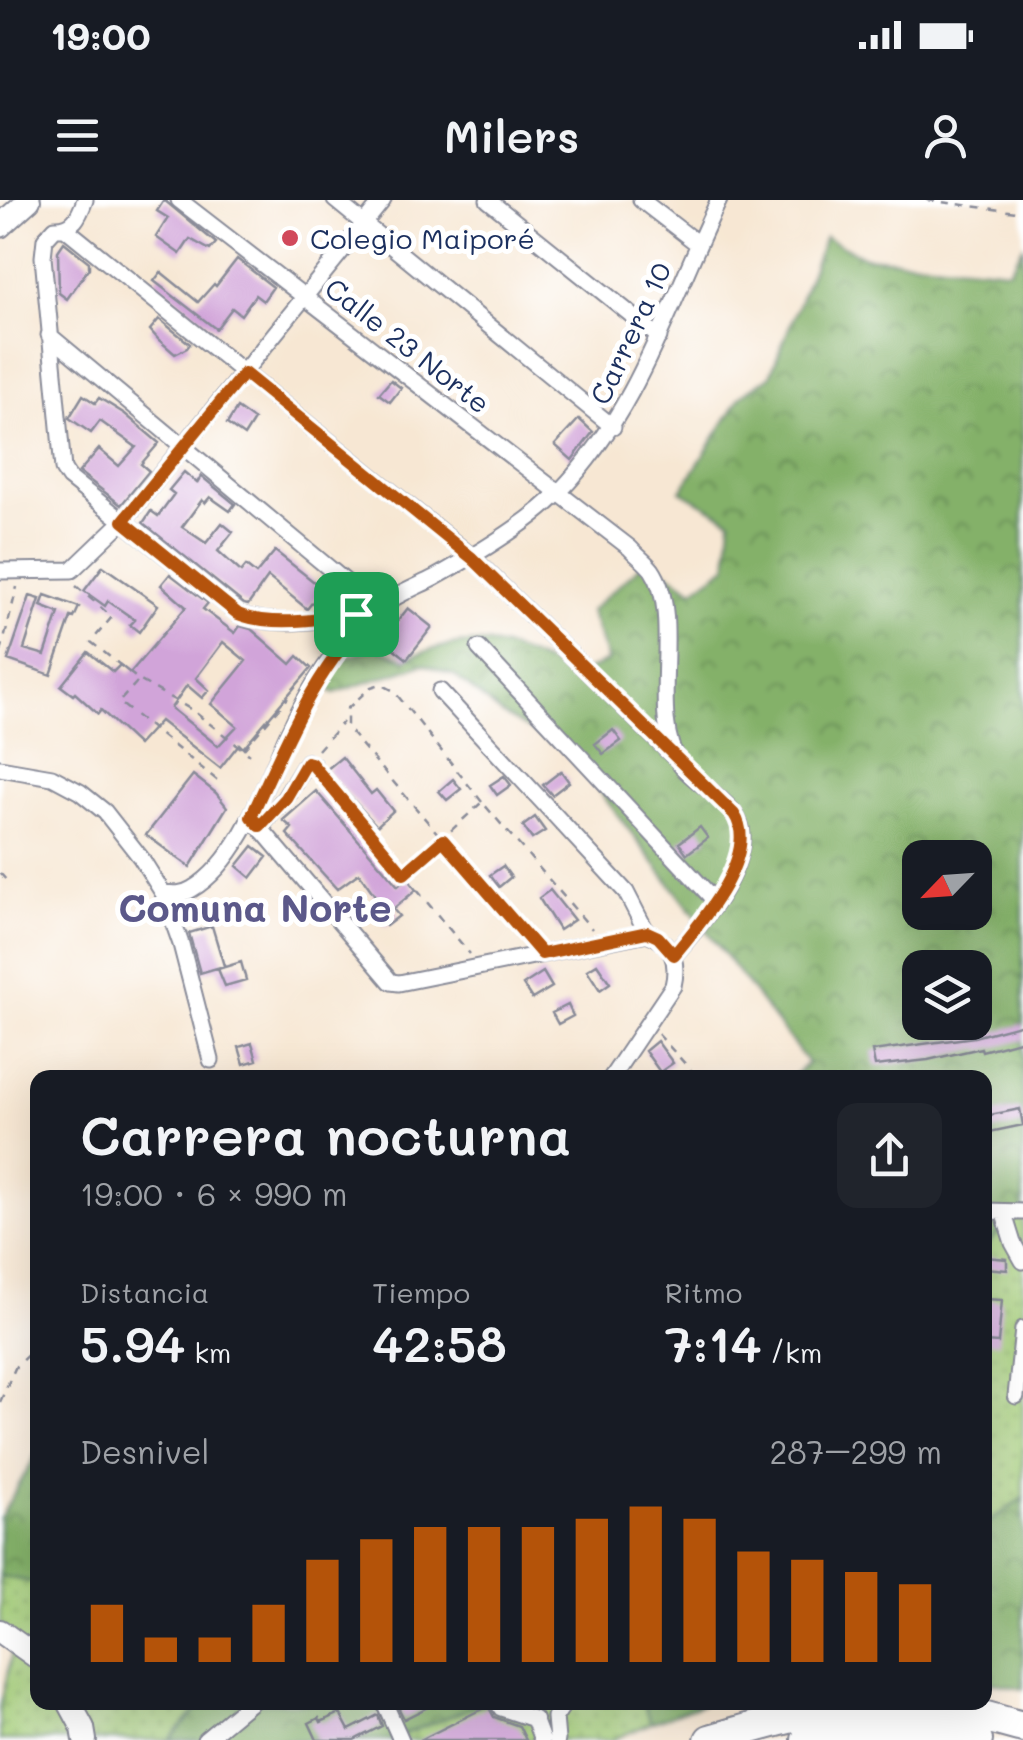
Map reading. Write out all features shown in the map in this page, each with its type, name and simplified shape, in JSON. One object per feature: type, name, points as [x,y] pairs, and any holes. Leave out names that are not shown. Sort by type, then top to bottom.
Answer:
[{"type":"highway","points":[[710,1740],[823,1710]]},
{"type":"highway","points":[[953,1710],[1023,1727]]},
{"type":"highway","points":[[807,1740],[878,1727],[941,1731],[977,1740]]},
{"type":"street","points":[[0,226],[29,200]]},
{"type":"street","points":[[85,200],[78,219],[65,228],[55,228],[44,239],[63,470],[238,614],[256,621],[326,618],[377,608]]},
{"type":"street","name":"Calle 23 Norte","points":[[179,200],[630,548],[653,570],[663,605],[670,740],[680,764]]},
{"type":"street","points":[[335,200],[612,427]]},
{"type":"street","points":[[0,571],[72,570],[123,521],[382,200]]},
{"type":"street","points":[[488,200],[659,337]]},
{"type":"street","points":[[641,200],[698,244]]},
{"type":"street","name":"Carrera 10","points":[[163,893],[179,894],[200,883],[256,822],[290,729],[314,686],[357,627],[377,608],[472,558],[558,495],[612,427],[659,337],[719,200]]},
{"type":"street","points":[[65,228],[472,558],[734,814],[741,827],[741,844],[729,878],[674,955]]},
{"type":"street","points":[[49,335],[377,608]]},
{"type":"street","points":[[478,648],[715,901]]},
{"type":"street","points":[[440,690],[626,892],[647,932]]},
{"type":"street","points":[[310,764],[286,798],[256,822],[391,982],[647,932],[658,937],[674,955],[674,986],[616,1070]]},
{"type":"street","points":[[0,768],[52,777],[80,792],[105,812],[141,858],[163,893],[211,1060]]},
{"type":"street","points":[[992,1212],[1023,1212]]},
{"type":"street","points":[[1004,1214],[1023,1261]]},
{"type":"street","points":[[1016,1396],[1023,1329]]},
{"type":"street","points":[[0,1632],[30,1653]]},
{"type":"street","points":[[78,1710],[85,1740]]},
{"type":"street","points":[[205,1740],[241,1710]]},
{"type":"street","points":[[388,1710],[401,1740]]},
{"type":"street","points":[[507,1710],[534,1719],[542,1740]]},
{"type":"street","points":[[558,1740],[555,1717],[560,1710]]},
{"type":"path","points":[[926,200],[1023,213]]},
{"type":"path","points":[[72,570],[76,588],[112,617],[90,642],[139,680],[192,710],[250,755]]},
{"type":"path","points":[[2,652],[21,571]]},
{"type":"path","points":[[139,680],[119,702],[222,784]]},
{"type":"path","points":[[480,967],[310,764],[344,721],[347,709],[371,687],[382,684],[394,691],[482,802],[603,942]]},
{"type":"path","points":[[243,750],[292,692]]},
{"type":"path","points":[[344,721],[346,728],[542,954]]},
{"type":"path","points":[[404,874],[482,802]]},
{"type":"path","points":[[0,873],[6,881]]},
{"type":"path","points":[[646,1022],[691,1070]]},
{"type":"path","points":[[0,1402],[16,1366],[30,1353]]},
{"type":"green space","points":[[825,237],[865,257],[1009,270],[1023,247],[1023,1215],[992,1239],[992,1070],[800,1070],[808,1063],[570,753],[503,715],[454,675],[423,664],[334,693],[326,687],[338,661],[375,647],[404,659],[452,645],[491,644],[529,655],[574,676],[608,661],[590,611],[648,559],[693,590],[727,566],[731,520],[681,491],[741,396],[770,376]]},
{"type":"green space","points":[[1023,1215],[1023,1498],[992,1520],[992,1239]]},
{"type":"green space","points":[[30,1465],[30,1582],[0,1576],[0,1518]]},
{"type":"green space","points":[[1023,1498],[1023,1689],[992,1682],[992,1520]]},
{"type":"green space","points":[[0,1576],[30,1582],[30,1710],[197,1710],[169,1740],[0,1740],[0,1708],[13,1647],[0,1642]]},
{"type":"green space","points":[[197,1710],[465,1710],[390,1740],[170,1740]]},
{"type":"green space","points":[[465,1710],[645,1710],[651,1723],[612,1740],[390,1740]]},
{"type":"green space","points":[[645,1710],[686,1710],[651,1723]]},
{"type":"building","points":[[164,200],[216,243],[210,250],[190,239],[180,254],[156,237],[168,218],[157,211]]},
{"type":"building","points":[[64,242],[89,262],[89,268],[67,299],[59,293],[58,251]]},
{"type":"building","points":[[237,259],[273,287],[263,301],[255,295],[241,315],[232,308],[216,329],[154,281],[161,272],[198,302]]},
{"type":"building","points":[[159,319],[190,344],[187,348],[175,354],[159,340],[150,330]]},
{"type":"building","points":[[391,380],[401,388],[390,402],[379,394]]},
{"type":"building","points":[[83,395],[95,403],[99,398],[125,414],[159,443],[141,464],[149,471],[121,505],[79,472],[99,449],[119,466],[136,447],[100,421],[91,433],[69,418]]},
{"type":"building","points":[[237,408],[254,420],[244,436],[227,424]]},
{"type":"building","points":[[579,419],[593,432],[572,460],[555,445]]},
{"type":"building","points":[[184,472],[197,483],[201,476],[235,504],[230,511],[210,497],[205,503],[202,500],[182,527],[206,543],[222,523],[233,532],[218,551],[241,572],[246,566],[256,574],[275,551],[323,589],[307,609],[268,577],[248,605],[244,604],[143,523],[151,511],[158,516],[174,494],[169,490]]},
{"type":"building","points":[[103,566],[158,605],[139,632],[130,625],[135,620],[108,601],[105,606],[84,591]]},
{"type":"building","points":[[170,574],[208,603],[203,609],[235,633],[240,626],[251,629],[291,664],[298,656],[311,668],[243,748],[239,744],[220,768],[160,721],[138,745],[101,710],[98,714],[61,686],[88,652],[113,672],[120,665],[130,673],[186,607],[161,585]],"holes":[[[223,642],[246,661],[211,704],[237,726],[218,746],[171,708],[187,685],[202,698],[209,690],[196,678]]]},
{"type":"building","points":[[45,595],[79,607],[71,617],[51,675],[8,660],[30,596],[40,599],[24,649],[45,655],[59,613],[41,606]]},
{"type":"building","points":[[408,608],[432,627],[407,659],[383,640]]},
{"type":"building","points":[[613,730],[621,741],[603,754],[595,744]]},
{"type":"building","points":[[342,757],[371,794],[376,790],[393,811],[377,826],[326,770]]},
{"type":"building","points":[[561,771],[569,782],[552,795],[543,785]]},
{"type":"building","points":[[193,775],[227,807],[190,867],[146,835]]},
{"type":"building","points":[[504,776],[511,785],[497,795],[490,785]]},
{"type":"building","points":[[453,779],[461,789],[447,800],[439,791]]},
{"type":"building","points":[[316,791],[398,886],[407,878],[416,890],[393,909],[399,916],[386,926],[378,917],[386,911],[359,873],[337,889],[287,834],[292,828],[283,820]]},
{"type":"building","points":[[535,817],[545,831],[532,839],[523,826]]},
{"type":"building","points":[[700,827],[708,838],[687,854],[679,843]]},
{"type":"building","points":[[253,846],[267,857],[251,878],[237,866]]},
{"type":"building","points":[[503,866],[511,877],[499,887],[490,875]]},
{"type":"building","points":[[550,890],[574,920],[559,930],[539,898]]},
{"type":"building","points":[[212,926],[224,966],[200,973],[189,933]]},
{"type":"building","points":[[241,962],[246,980],[225,986],[218,969]]},
{"type":"building","points":[[597,964],[610,983],[600,990],[587,970]]},
{"type":"building","points":[[543,972],[552,987],[532,999],[523,985]]},
{"type":"building","points":[[568,1005],[573,1016],[558,1024],[552,1013]]},
{"type":"building","points":[[1023,1024],[1023,1040],[982,1051],[981,1048],[875,1066],[872,1051],[952,1040],[992,1040],[992,1032]]},
{"type":"building","points":[[657,1041],[673,1063],[659,1070],[645,1051]]},
{"type":"building","points":[[252,1043],[257,1060],[244,1064],[239,1047]]},
{"type":"building","points":[[1020,1109],[1023,1125],[992,1132],[992,1115]]},
{"type":"building","points":[[992,1258],[1007,1259],[1007,1270],[992,1269]]},
{"type":"building","points":[[992,1299],[1002,1300],[998,1343],[992,1343]]},
{"type":"building","points":[[400,1710],[422,1710],[404,1719]]},
{"type":"building","points":[[480,1710],[490,1710],[494,1717],[519,1726],[526,1740],[420,1740]]},
{"type":"building","points":[[340,1713],[349,1730],[378,1715],[382,1726],[354,1740],[317,1740],[309,1723]]},
{"type":"place","name":"Colegio Maiporé","points":[[290,238]]},
{"type":"district","name":"Comuna Norte","points":[[255,907]]},
{"type":"route","points":[[244,373],[472,558],[739,820],[742,839],[729,878],[704,920],[674,955],[658,937],[647,932],[542,954],[443,840],[404,874],[311,763],[302,767],[286,798],[260,826],[251,817],[314,686],[357,627],[377,608],[356,614],[256,621],[238,614],[123,521],[244,373]]}]
